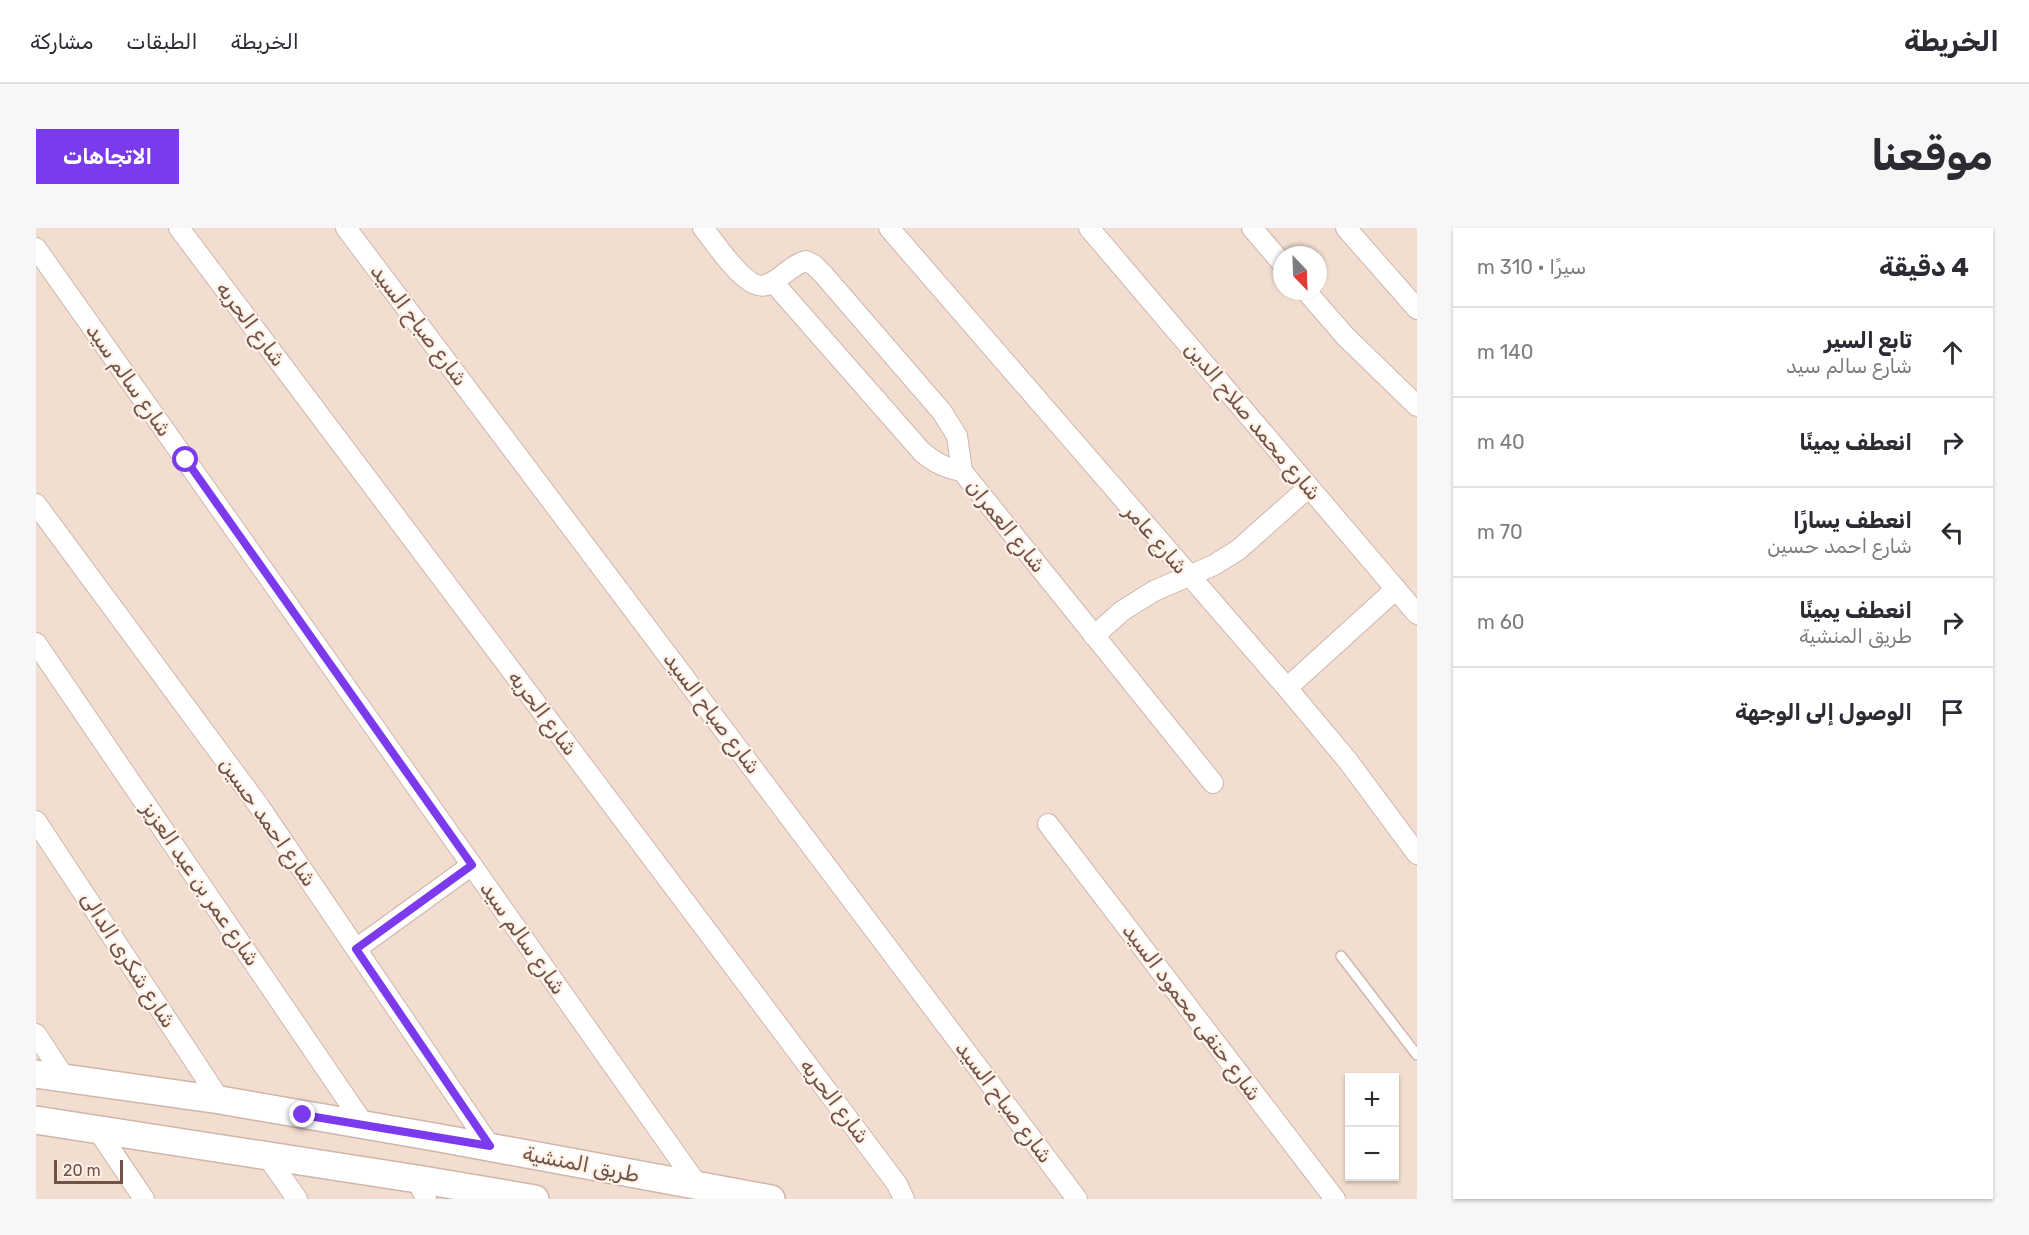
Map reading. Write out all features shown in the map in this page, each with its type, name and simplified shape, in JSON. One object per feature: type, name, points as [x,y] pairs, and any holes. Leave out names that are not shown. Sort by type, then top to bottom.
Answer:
[{"type":"street","name":"شارع الحريه","points":[[179,228],[897,1184],[904,1199]]},
{"type":"street","name":"شارع صباح السيد","points":[[346,228],[1077,1199]]},
{"type":"street","points":[[703,228],[744,278],[754,285],[763,286],[773,282],[922,452],[934,462],[962,471]]},
{"type":"street","name":"شارع عامر","points":[[889,228],[1287,688],[1348,761],[1417,854]]},
{"type":"street","name":"شارع محمد صلاح الدين","points":[[1089,228],[1417,614]]},
{"type":"street","points":[[1252,228],[1273,252]]},
{"type":"street","points":[[1346,228],[1417,309]]},
{"type":"street","name":"شارع سالم سيد","points":[[36,248],[699,1187]]},
{"type":"street","name":"شارع العمران","points":[[773,282],[797,263],[806,261],[814,265],[951,425],[960,447],[962,471],[1213,783]]},
{"type":"street","points":[[1314,300],[1359,351],[1417,406]]},
{"type":"street","points":[[1094,636],[1122,611],[1146,596],[1214,565],[1238,550],[1309,487]]},
{"type":"street","name":"شارع احمد حسين","points":[[36,504],[259,806],[490,1146]]},
{"type":"street","points":[[1287,688],[1396,589]]},
{"type":"street","name":"شارع عمر بن عبد العزيز","points":[[36,643],[365,1126]]},
{"type":"street","name":"شارع شكرى الدالى","points":[[36,821],[219,1100]]},
{"type":"street","name":"شارع حنفى محمود السيد","points":[[1048,824],[1335,1199]]},
{"type":"street","points":[[356,949],[472,865]]},
{"type":"street","points":[[36,1034],[65,1078]]},
{"type":"street","name":"طريق المنشية","points":[[36,1074],[219,1100],[490,1146],[771,1199]]},
{"type":"street","name":"طريق المنشية","points":[[36,1120],[267,1155],[422,1189],[535,1199]]},
{"type":"street","points":[[97,1129],[144,1199]]},
{"type":"street","points":[[267,1155],[297,1199]]},
{"type":"lane","points":[[1341,957],[1417,1054]]},
{"type":"shaded area","points":[[36,228],[1417,228],[1417,1199],[36,1199]]},
{"type":"route","points":[[186,460],[472,865],[356,949],[490,1146],[303,1115]]}]
